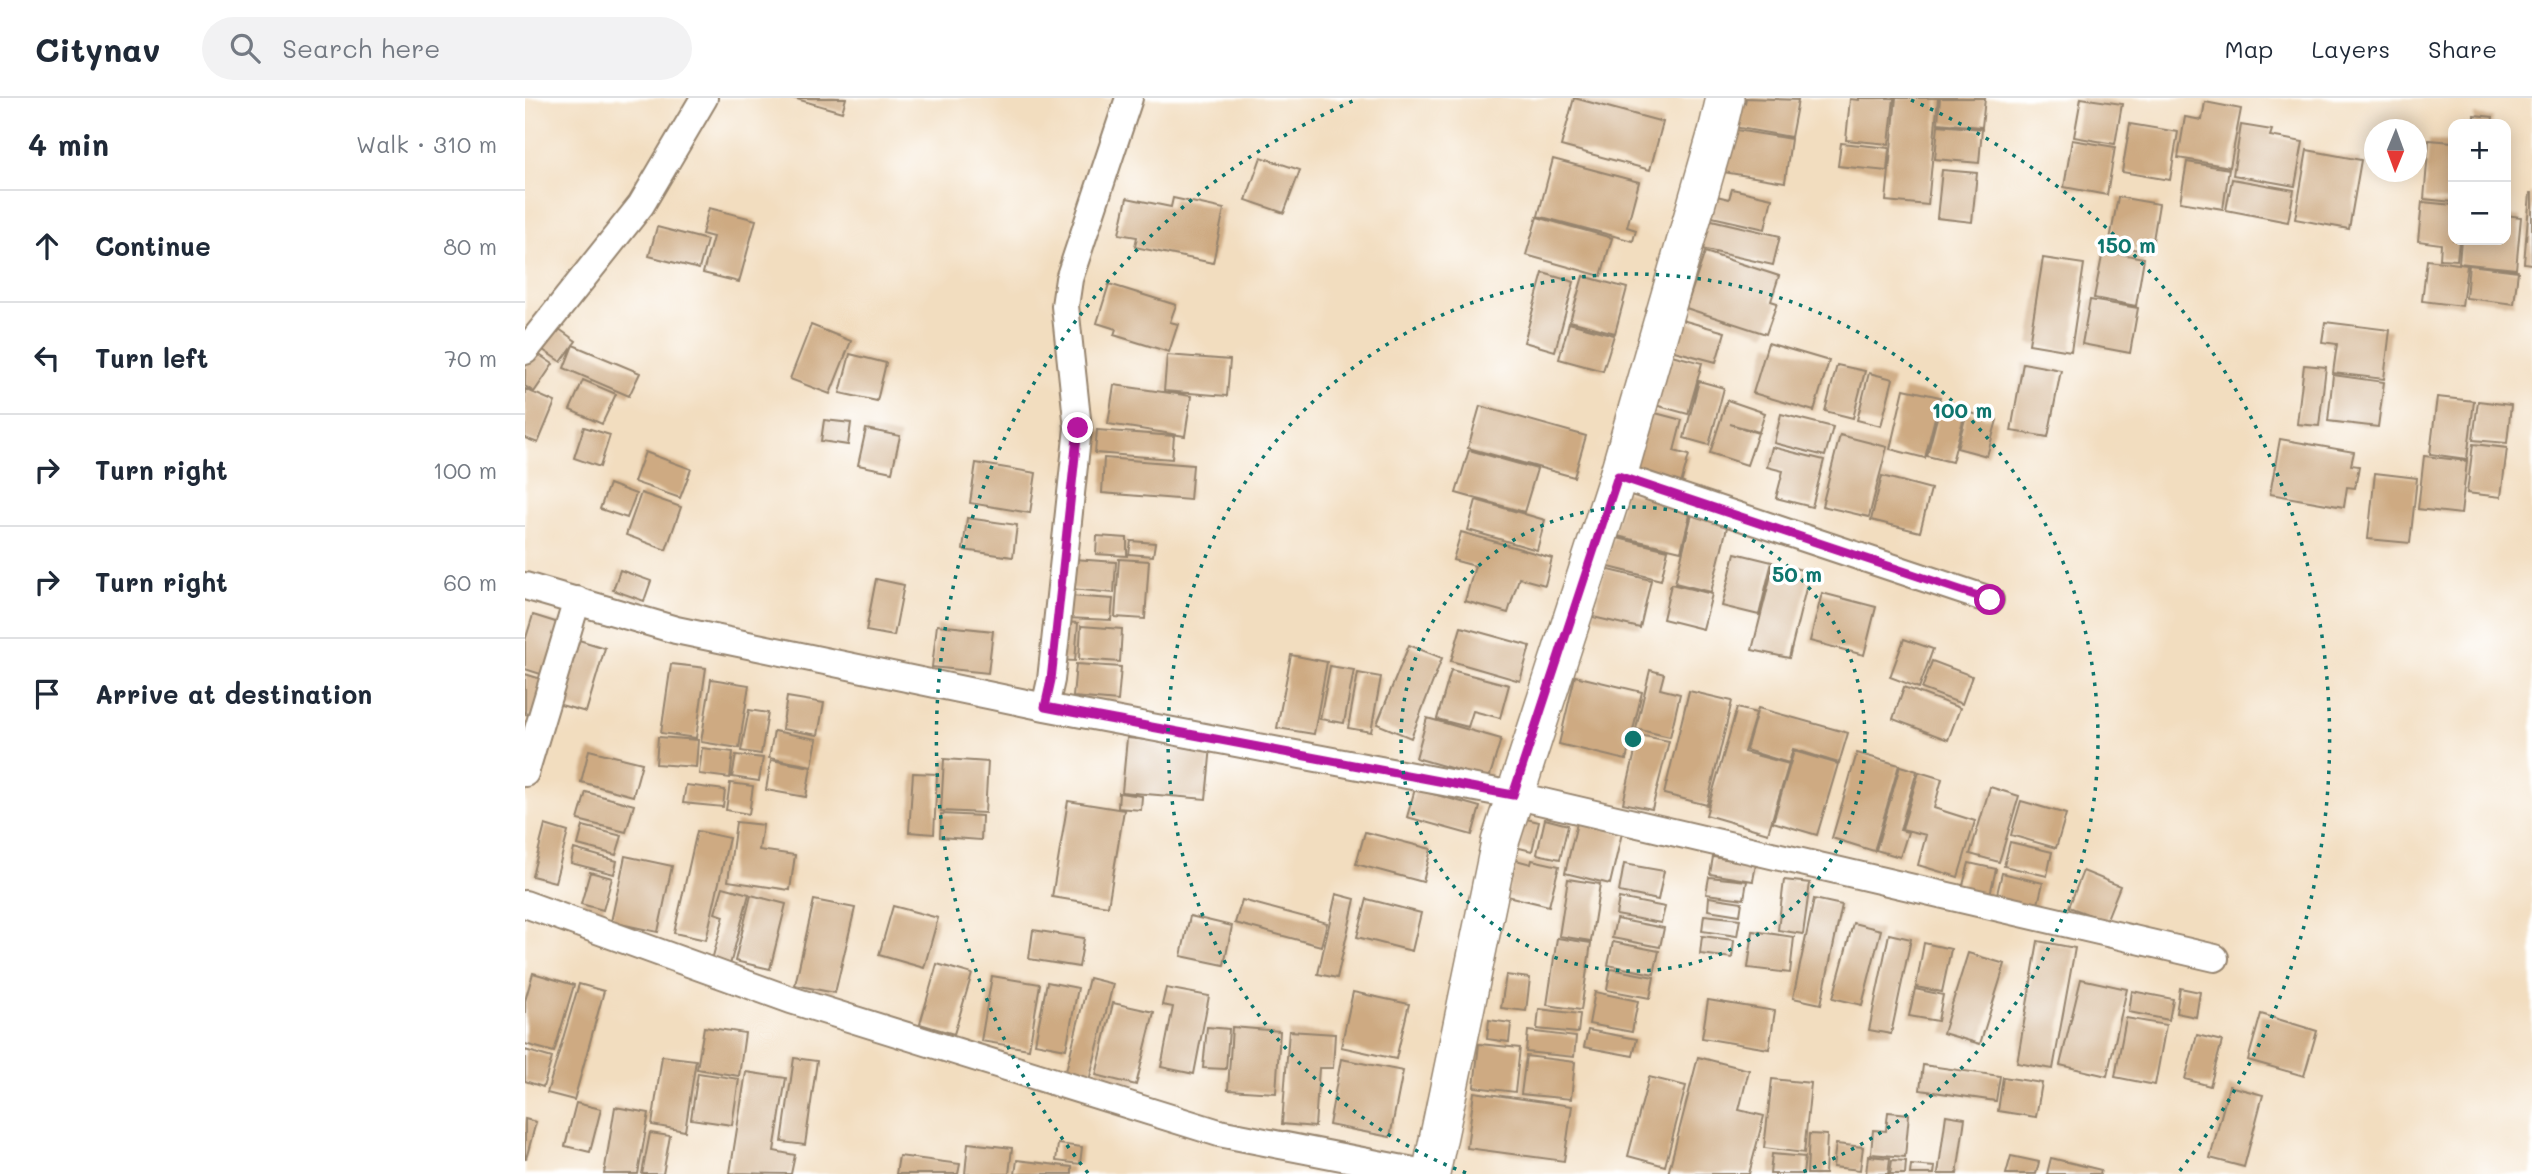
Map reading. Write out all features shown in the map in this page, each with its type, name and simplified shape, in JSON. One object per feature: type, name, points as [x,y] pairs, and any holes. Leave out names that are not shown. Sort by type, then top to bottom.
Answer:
[{"type":"street","points":[[525,351],[641,205],[704,98]]},
{"type":"street","points":[[1045,707],[1051,680],[1078,428],[1065,306],[1069,279],[1129,98]]},
{"type":"street","points":[[525,904],[791,1000],[1219,1133],[1430,1174],[1500,842],[1618,476],[1725,98]]},
{"type":"street","points":[[1618,476],[1990,600]]},
{"type":"street","points":[[525,586],[675,630],[1045,707],[1513,795],[2215,958]]},
{"type":"street","points":[[525,773],[577,600]]},
{"type":"building","points":[[793,98],[846,98],[842,112]]},
{"type":"building","points":[[1574,98],[1663,122],[1650,170],[1561,146]]},
{"type":"building","points":[[1746,98],[1798,100],[1791,137],[1728,126],[1732,100],[1745,103]]},
{"type":"building","points":[[1894,98],[1889,144],[1846,140],[1850,99]]},
{"type":"building","points":[[1896,98],[1938,98],[1928,205],[1886,201]]},
{"type":"building","points":[[1940,98],[1985,98],[1982,127],[1938,123]]},
{"type":"building","points":[[2081,98],[2122,104],[2115,144],[2074,137]]},
{"type":"building","points":[[2205,102],[2241,109],[2230,167],[2178,158],[2185,117],[2202,120]]},
{"type":"building","points":[[2474,115],[2493,117],[2493,119],[2474,119]]},
{"type":"building","points":[[2130,124],[2178,132],[2170,180],[2122,172]]},
{"type":"building","points":[[1938,125],[1982,129],[1979,163],[1935,159]]},
{"type":"building","points":[[2241,125],[2272,130],[2270,136],[2303,142],[2295,186],[2233,175]]},
{"type":"building","points":[[1718,127],[1791,139],[1785,182],[1711,170]]},
{"type":"building","points":[[2072,140],[2115,147],[2107,195],[2064,187]]},
{"type":"building","points":[[2429,140],[2448,142],[2448,201],[2424,199]]},
{"type":"building","points":[[1841,143],[1889,148],[1887,171],[1838,166]]},
{"type":"building","points":[[2307,150],[2361,160],[2349,229],[2295,219]]},
{"type":"building","points":[[1261,157],[1300,170],[1284,213],[1246,200]]},
{"type":"building","points":[[1553,159],[1639,182],[1627,227],[1636,230],[1633,241],[1538,216]]},
{"type":"building","points":[[2187,162],[2229,169],[2223,209],[2180,202]]},
{"type":"building","points":[[1942,170],[1977,173],[1972,222],[1937,218]]},
{"type":"building","points":[[2232,179],[2294,190],[2288,222],[2226,210]]},
{"type":"building","points":[[1732,189],[1772,198],[1765,229],[1699,214],[1704,193],[1729,199]]},
{"type":"building","points":[[2532,193],[2532,264],[2524,263]]},
{"type":"building","points":[[2118,197],[2159,204],[2151,252],[2109,245]]},
{"type":"building","points":[[1127,198],[1171,207],[1173,198],[1224,209],[1213,263],[1135,247],[1137,237],[1119,234]]},
{"type":"building","points":[[2422,202],[2448,205],[2448,245],[2458,245],[2457,260],[2440,259],[2441,244],[2418,241]]},
{"type":"building","points":[[709,208],[756,220],[739,282],[703,273],[713,237],[702,234]]},
{"type":"building","points":[[2511,216],[2521,217],[2516,269],[2459,263],[2461,245],[2511,245]]},
{"type":"building","points":[[1537,217],[1612,238],[1601,276],[1526,255]]},
{"type":"building","points":[[1703,218],[1780,236],[1773,265],[1697,248]]},
{"type":"building","points":[[657,227],[707,240],[699,269],[649,256]]},
{"type":"building","points":[[2103,251],[2144,258],[2136,306],[2094,298]]},
{"type":"building","points":[[1705,252],[1779,276],[1771,301],[1777,303],[1766,334],[1686,308]]},
{"type":"building","points":[[2043,258],[2084,264],[2071,351],[2029,344]]},
{"type":"building","points":[[2427,260],[2467,265],[2462,306],[2422,301]]},
{"type":"building","points":[[2469,265],[2518,271],[2514,304],[2466,298]]},
{"type":"building","points":[[1543,273],[1574,282],[1555,351],[1524,342]]},
{"type":"building","points":[[1583,276],[1627,288],[1615,333],[1570,321]]},
{"type":"building","points":[[1109,284],[1176,305],[1170,322],[1178,324],[1169,352],[1114,335],[1116,329],[1097,323]]},
{"type":"building","points":[[2090,300],[2138,308],[2130,353],[2082,344]]},
{"type":"building","points":[[1671,317],[1725,332],[1716,362],[1663,348]]},
{"type":"building","points":[[2325,322],[2390,330],[2384,379],[2333,373],[2337,344],[2322,342]]},
{"type":"building","points":[[1569,323],[1614,335],[1603,371],[1559,359]]},
{"type":"building","points":[[552,324],[576,341],[561,362],[537,346]]},
{"type":"building","points":[[811,325],[851,341],[830,394],[790,379]]},
{"type":"building","points":[[1768,343],[1829,361],[1814,411],[1753,393]]},
{"type":"building","points":[[573,345],[640,373],[629,396],[564,368]]},
{"type":"building","points":[[535,352],[553,364],[534,392],[525,386],[525,367]]},
{"type":"building","points":[[1660,352],[1702,363],[1688,414],[1655,405]]},
{"type":"building","points":[[850,354],[886,363],[877,401],[840,393]]},
{"type":"building","points":[[1167,355],[1230,360],[1227,396],[1164,391]]},
{"type":"building","points":[[2023,363],[2061,370],[2048,437],[2011,431]]},
{"type":"building","points":[[1837,365],[1865,371],[1853,418],[1825,411]]},
{"type":"building","points":[[2304,365],[2326,367],[2319,426],[2297,424]]},
{"type":"building","points":[[1869,373],[1893,379],[1881,426],[1857,420]]},
{"type":"building","points":[[2333,375],[2384,382],[2378,427],[2328,421]]},
{"type":"building","points":[[583,380],[616,394],[602,424],[570,410]]},
{"type":"building","points":[[1699,381],[1724,388],[1709,445],[1684,438]]},
{"type":"building","points":[[1114,385],[1191,396],[1185,436],[1108,424]]},
{"type":"building","points":[[525,389],[555,402],[538,443],[525,438]]},
{"type":"building","points":[[1904,389],[1940,397],[1925,458],[1890,449]]},
{"type":"building","points":[[2437,397],[2474,401],[2467,459],[2430,454]]},
{"type":"building","points":[[1727,400],[1765,413],[1759,432],[1730,424],[1758,433],[1747,465],[1710,453]]},
{"type":"building","points":[[2478,401],[2511,405],[2507,443],[2473,440]]},
{"type":"building","points":[[1941,403],[1966,409],[1952,462],[1927,456]]},
{"type":"building","points":[[1480,406],[1586,436],[1574,477],[1468,448]]},
{"type":"building","points":[[1640,409],[1682,420],[1674,451],[1689,455],[1679,491],[1626,476]]},
{"type":"building","points":[[1967,412],[1997,420],[1987,456],[1957,448]]},
{"type":"building","points":[[1781,414],[1833,427],[1825,456],[1774,443]]},
{"type":"building","points":[[824,420],[851,423],[848,445],[821,441]]},
{"type":"building","points":[[584,427],[610,435],[600,467],[574,458]]},
{"type":"building","points":[[866,429],[900,436],[892,472],[858,465]]},
{"type":"building","points":[[1097,430],[1174,436],[1172,459],[1095,453]]},
{"type":"building","points":[[1840,435],[1887,447],[1869,517],[1822,506]]},
{"type":"building","points":[[2280,439],[2354,452],[2351,465],[2359,466],[2355,488],[2347,487],[2344,507],[2270,494]]},
{"type":"building","points":[[2473,444],[2507,448],[2501,497],[2467,493]]},
{"type":"building","points":[[1772,447],[1824,460],[1812,507],[1776,498],[1783,471],[1767,467]]},
{"type":"building","points":[[1469,450],[1537,469],[1524,512],[1456,493]]},
{"type":"building","points":[[645,452],[691,469],[680,498],[634,482]]},
{"type":"building","points":[[2424,456],[2467,461],[2461,514],[2418,509]]},
{"type":"building","points":[[1104,458],[1193,465],[1190,500],[1102,493]]},
{"type":"building","points":[[976,463],[1036,473],[1030,513],[970,503]]},
{"type":"building","points":[[2375,473],[2417,478],[2410,543],[2368,539]]},
{"type":"building","points":[[1882,476],[1931,489],[1920,532],[1871,520]]},
{"type":"building","points":[[609,484],[636,494],[627,518],[600,509]]},
{"type":"building","points":[[1624,491],[1692,507],[1681,551],[1613,535]]},
{"type":"building","points":[[641,493],[681,507],[666,550],[626,535]]},
{"type":"building","points":[[1476,500],[1545,520],[1537,550],[1468,530]]},
{"type":"building","points":[[1693,510],[1729,519],[1711,592],[1675,583]]},
{"type":"building","points":[[967,518],[1017,525],[1013,557],[963,550]]},
{"type":"building","points":[[1461,532],[1552,558],[1545,585],[1519,578],[1508,613],[1465,601],[1475,566],[1453,560]]},
{"type":"building","points":[[1097,536],[1127,538],[1127,556],[1096,554]]},
{"type":"building","points":[[1613,537],[1668,550],[1661,580],[1605,566]]},
{"type":"building","points":[[1131,541],[1155,543],[1153,556],[1129,554]]},
{"type":"building","points":[[1735,553],[1772,562],[1759,615],[1722,606]]},
{"type":"building","points":[[1073,559],[1116,562],[1114,593],[1071,589]]},
{"type":"building","points":[[1119,559],[1149,561],[1145,619],[1115,617]]},
{"type":"building","points":[[1774,563],[1810,572],[1789,658],[1752,650]]},
{"type":"building","points":[[1605,569],[1651,580],[1640,628],[1593,617]]},
{"type":"building","points":[[620,570],[651,581],[644,601],[613,590]]},
{"type":"building","points":[[876,579],[904,585],[894,636],[866,631]]},
{"type":"building","points":[[1671,584],[1712,594],[1703,629],[1663,619]]},
{"type":"building","points":[[1822,593],[1876,607],[1864,655],[1810,641]]},
{"type":"building","points":[[1068,596],[1113,599],[1111,620],[1067,618]]},
{"type":"building","points":[[533,615],[565,625],[550,677],[525,669],[525,641]]},
{"type":"building","points":[[1062,622],[1078,623],[1075,661],[1059,660]]},
{"type":"building","points":[[937,625],[993,631],[988,673],[932,667]]},
{"type":"building","points":[[1081,626],[1122,629],[1120,662],[1079,659]]},
{"type":"building","points":[[1461,627],[1530,646],[1520,681],[1451,661]]},
{"type":"building","points":[[569,637],[605,648],[586,712],[550,702]]},
{"type":"building","points":[[1904,639],[1933,649],[1919,688],[1890,677]]},
{"type":"building","points":[[1409,645],[1442,658],[1411,738],[1377,724]]},
{"type":"building","points":[[1291,655],[1327,662],[1314,734],[1277,728]]},
{"type":"building","points":[[1932,661],[1972,676],[1962,704],[1922,689]]},
{"type":"building","points":[[671,664],[706,668],[696,738],[661,733]]},
{"type":"building","points":[[1076,664],[1121,667],[1118,701],[1073,697]]},
{"type":"building","points":[[1330,666],[1354,670],[1344,723],[1320,719]]},
{"type":"building","points":[[1451,670],[1509,685],[1500,718],[1473,711],[1468,727],[1437,719]]},
{"type":"building","points":[[1650,670],[1664,674],[1660,689],[1680,694],[1670,737],[1636,729]]},
{"type":"building","points":[[1358,673],[1381,677],[1371,732],[1348,728]]},
{"type":"building","points":[[525,674],[544,680],[533,716],[525,714]]},
{"type":"building","points":[[1575,676],[1642,692],[1626,760],[1559,744]]},
{"type":"building","points":[[711,679],[749,685],[739,748],[701,742]]},
{"type":"building","points":[[1904,687],[1960,708],[1948,740],[1893,719]]},
{"type":"building","points":[[1689,691],[1732,701],[1707,805],[1664,794]]},
{"type":"building","points":[[787,697],[824,703],[818,735],[782,729]]},
{"type":"building","points":[[1737,708],[1756,713],[1744,752],[1789,764],[1768,833],[1706,815]]},
{"type":"building","points":[[1758,708],[1848,733],[1839,763],[1793,749],[1789,763],[1746,750]]},
{"type":"building","points":[[749,710],[768,713],[761,754],[741,751]]},
{"type":"building","points":[[1427,718],[1501,739],[1489,779],[1416,758]]},
{"type":"building","points":[[774,731],[817,739],[812,766],[769,758]]},
{"type":"building","points":[[1639,735],[1669,741],[1652,809],[1623,803]]},
{"type":"building","points":[[658,737],[698,740],[696,767],[656,764]]},
{"type":"building","points":[[1127,738],[1211,746],[1206,799],[1122,792]]},
{"type":"building","points":[[702,748],[733,752],[730,778],[699,774]]},
{"type":"building","points":[[589,750],[642,763],[633,796],[581,782]]},
{"type":"building","points":[[1794,751],[1838,764],[1817,835],[1773,822]]},
{"type":"building","points":[[1857,753],[1899,765],[1874,851],[1832,838]]},
{"type":"building","points":[[736,755],[763,758],[759,781],[732,777]]},
{"type":"building","points":[[944,759],[988,762],[985,813],[941,811]]},
{"type":"building","points":[[771,760],[811,767],[806,797],[766,790]]},
{"type":"building","points":[[1900,766],[1917,771],[1900,830],[1908,832],[1900,857],[1876,850]]},
{"type":"building","points":[[1919,772],[1942,779],[1934,808],[1975,821],[1958,877],[1918,865],[1926,835],[1902,829]]},
{"type":"building","points":[[913,773],[937,774],[934,834],[909,832]]},
{"type":"building","points":[[730,783],[753,786],[749,814],[726,810]]},
{"type":"building","points":[[686,785],[725,790],[723,807],[683,803]]},
{"type":"building","points":[[1990,787],[2019,796],[1999,862],[1970,854]]},
{"type":"building","points":[[1415,789],[1480,807],[1472,835],[1407,817]]},
{"type":"building","points":[[586,792],[634,805],[626,832],[578,820]]},
{"type":"building","points":[[1119,793],[1142,796],[1141,810],[1118,808]]},
{"type":"building","points":[[1068,801],[1124,810],[1108,906],[1052,897]]},
{"type":"building","points":[[2021,801],[2066,814],[2056,848],[2011,835]]},
{"type":"building","points":[[941,814],[982,816],[981,840],[940,837]]},
{"type":"building","points":[[1518,817],[1539,822],[1532,851],[1511,846]]},
{"type":"building","points":[[1545,819],[1568,825],[1560,859],[1537,854]]},
{"type":"building","points":[[736,822],[763,825],[759,850],[795,855],[790,890],[728,881]]},
{"type":"building","points":[[1577,823],[1622,833],[1610,884],[1565,873]]},
{"type":"building","points":[[545,825],[568,832],[555,882],[532,876]]},
{"type":"building","points":[[583,826],[622,836],[616,855],[578,845]]},
{"type":"building","points":[[697,831],[729,838],[706,940],[674,933]]},
{"type":"building","points":[[1365,832],[1431,849],[1423,882],[1356,864]]},
{"type":"building","points":[[2010,842],[2052,852],[2047,876],[2004,866]]},
{"type":"building","points":[[574,849],[617,861],[614,874],[571,863]]},
{"type":"building","points":[[625,856],[672,866],[658,932],[611,922]]},
{"type":"building","points":[[1713,857],[1756,864],[1753,881],[1710,874]]},
{"type":"building","points":[[1516,860],[1531,864],[1532,860],[1559,866],[1549,906],[1507,896]]},
{"type":"building","points":[[1969,863],[1996,869],[1988,903],[1960,896]]},
{"type":"building","points":[[1624,864],[1664,871],[1658,900],[1619,892]]},
{"type":"building","points":[[2083,871],[2120,886],[2106,921],[2069,907]]},
{"type":"building","points":[[590,872],[612,878],[603,910],[581,904]]},
{"type":"building","points":[[2002,873],[2043,883],[2036,912],[1995,902]]},
{"type":"building","points":[[1709,877],[1747,881],[1744,899],[1706,894]]},
{"type":"building","points":[[1568,879],[1600,884],[1591,941],[1559,936]]},
{"type":"building","points":[[1784,880],[1810,883],[1803,934],[1778,930]]},
{"type":"building","points":[[723,887],[749,894],[730,965],[712,960],[724,916],[715,913]]},
{"type":"building","points":[[1336,894],[1355,899],[1337,978],[1318,974]]},
{"type":"building","points":[[751,895],[786,904],[770,969],[735,961]]},
{"type":"building","points":[[1709,897],[1742,902],[1740,915],[1708,910]]},
{"type":"building","points":[[1619,898],[1665,907],[1661,923],[1616,915]]},
{"type":"building","points":[[1367,899],[1421,913],[1412,951],[1357,937]]},
{"type":"building","points":[[1814,899],[1842,905],[1821,1004],[1793,998]]},
{"type":"building","points":[[814,900],[855,908],[835,993],[795,985]]},
{"type":"building","points":[[1242,900],[1327,923],[1321,946],[1235,923]]},
{"type":"building","points":[[893,906],[938,918],[924,968],[879,955]]},
{"type":"building","points":[[1704,915],[1740,919],[1737,936],[1702,931]]},
{"type":"building","points":[[1190,916],[1232,926],[1224,965],[1181,956]]},
{"type":"building","points":[[1616,919],[1664,928],[1660,947],[1612,938]]},
{"type":"building","points":[[1853,923],[1881,930],[1862,1005],[1833,998]]},
{"type":"building","points":[[1033,930],[1084,938],[1079,967],[1029,959]]},
{"type":"building","points":[[1753,931],[1794,937],[1790,973],[1748,968]]},
{"type":"building","points":[[1889,934],[1911,939],[1891,1034],[1869,1030]]},
{"type":"building","points":[[1702,936],[1734,940],[1732,958],[1700,954]]},
{"type":"building","points":[[1557,938],[1591,943],[1581,1010],[1547,1005]]},
{"type":"building","points":[[2038,941],[2075,948],[2053,1069],[2017,1063]]},
{"type":"building","points":[[1613,942],[1659,951],[1654,974],[1608,965]]},
{"type":"building","points":[[1924,943],[1951,949],[1942,992],[1916,987]]},
{"type":"building","points":[[1968,953],[2005,964],[1980,1044],[1943,1033]]},
{"type":"building","points":[[937,964],[972,974],[954,1034],[920,1024]]},
{"type":"building","points":[[1611,969],[1654,977],[1650,998],[1607,990]]},
{"type":"building","points":[[533,973],[574,985],[554,1052],[525,1044],[525,1001]]},
{"type":"building","points":[[1506,975],[1530,978],[1526,1011],[1501,1008]]},
{"type":"building","points":[[992,976],[1040,984],[1029,1049],[981,1041]]},
{"type":"building","points":[[1089,978],[1113,984],[1089,1081],[1065,1075]]},
{"type":"building","points":[[2081,979],[2127,989],[2107,1076],[2060,1065]]},
{"type":"building","points":[[1047,982],[1078,988],[1066,1049],[1035,1043]]},
{"type":"building","points":[[579,984],[604,991],[574,1100],[547,1093]]},
{"type":"building","points":[[1166,988],[1209,996],[1194,1074],[1161,1067],[1173,1007],[1162,1005]]},
{"type":"building","points":[[2180,988],[2200,992],[2196,1017],[2176,1013]]},
{"type":"building","points":[[1915,989],[1943,995],[1938,1021],[1909,1016]]},
{"type":"building","points":[[2132,991],[2173,999],[2169,1020],[2129,1012]]},
{"type":"building","points":[[1353,992],[1409,1004],[1396,1059],[1341,1047]]},
{"type":"building","points":[[1595,992],[1638,1001],[1632,1032],[1589,1024]]},
{"type":"building","points":[[1708,1000],[1775,1011],[1769,1049],[1702,1038]]},
{"type":"building","points":[[1113,1003],[1154,1012],[1136,1085],[1096,1075]]},
{"type":"building","points":[[1539,1009],[1580,1014],[1578,1033],[1537,1029]]},
{"type":"building","points":[[2261,1014],[2317,1031],[2304,1076],[2248,1060]]},
{"type":"building","points":[[2126,1018],[2166,1025],[2155,1085],[2115,1077]]},
{"type":"building","points":[[1489,1020],[1511,1023],[1509,1042],[1487,1039]]},
{"type":"building","points":[[704,1027],[745,1033],[739,1076],[697,1069]]},
{"type":"building","points":[[1207,1027],[1229,1029],[1226,1069],[1203,1068]]},
{"type":"building","points":[[1232,1027],[1280,1031],[1276,1093],[1228,1090]]},
{"type":"building","points":[[1588,1030],[1637,1039],[1633,1056],[1584,1047]]},
{"type":"building","points":[[1289,1031],[1335,1034],[1333,1068],[1319,1068],[1315,1127],[1282,1124]]},
{"type":"building","points":[[1528,1031],[1576,1037],[1574,1057],[1526,1052]]},
{"type":"building","points":[[2197,1035],[2222,1041],[2210,1086],[2185,1079]]},
{"type":"building","points":[[1479,1044],[1520,1048],[1515,1092],[1474,1087]]},
{"type":"building","points":[[525,1050],[552,1058],[543,1087],[525,1081]]},
{"type":"building","points":[[662,1056],[696,1060],[685,1131],[652,1125]]},
{"type":"building","points":[[1526,1056],[1575,1062],[1571,1099],[1521,1094]]},
{"type":"building","points":[[1698,1057],[1749,1070],[1739,1110],[1764,1116],[1749,1174],[1668,1174]]},
{"type":"building","points":[[794,1058],[817,1061],[805,1145],[782,1142]]},
{"type":"building","points":[[1341,1059],[1403,1071],[1390,1137],[1329,1125]]},
{"type":"building","points":[[1923,1065],[2000,1076],[1996,1101],[1920,1090]]},
{"type":"building","points":[[746,1072],[786,1078],[774,1151],[795,1155],[791,1174],[730,1173]]},
{"type":"building","points":[[698,1073],[739,1079],[732,1125],[691,1119]]},
{"type":"building","points":[[1649,1077],[1686,1086],[1665,1166],[1628,1156]]},
{"type":"building","points":[[2003,1077],[2042,1083],[2036,1117],[1998,1111]]},
{"type":"building","points":[[1772,1079],[1811,1083],[1804,1153],[1764,1148]]},
{"type":"building","points":[[2229,1086],[2263,1095],[2244,1167],[2210,1158]]},
{"type":"building","points":[[1474,1092],[1572,1106],[1564,1161],[1467,1148]]},
{"type":"building","points":[[576,1103],[601,1109],[590,1152],[565,1146]]},
{"type":"building","points":[[615,1107],[649,1113],[638,1174],[604,1174]]},
{"type":"building","points":[[1888,1112],[1909,1114],[1905,1157],[1871,1154],[1873,1130],[1886,1131]]},
{"type":"building","points":[[1946,1115],[1965,1118],[1957,1174],[1938,1174]]},
{"type":"building","points":[[525,1119],[536,1122],[526,1159],[525,1159]]},
{"type":"building","points":[[650,1133],[670,1136],[663,1174],[642,1174]]},
{"type":"building","points":[[1809,1134],[1827,1135],[1825,1174],[1807,1174]]},
{"type":"building","points":[[968,1143],[1012,1148],[1009,1174],[965,1174]]},
{"type":"building","points":[[1058,1144],[1082,1147],[1080,1164],[1056,1161]]},
{"type":"building","points":[[1836,1144],[1863,1147],[1860,1170],[1833,1167]]},
{"type":"building","points":[[1772,1154],[1805,1157],[1803,1174],[1770,1174]]},
{"type":"building","points":[[899,1156],[960,1164],[958,1174],[896,1174]]},
{"type":"building","points":[[1868,1156],[1890,1158],[1888,1174],[1866,1174]]},
{"type":"building","points":[[2011,1156],[2039,1162],[2036,1174],[2006,1174]]},
{"type":"building","points":[[2051,1158],[2101,1170],[2100,1174],[2047,1174]]},
{"type":"building","points":[[1017,1160],[1072,1167],[1072,1174],[1015,1174]]},
{"type":"building","points":[[1892,1160],[1906,1161],[1905,1174],[1890,1174]]},
{"type":"building","points":[[1911,1165],[1935,1167],[1934,1174],[1910,1174]]},
{"type":"route","points":[[1078,428],[1051,680],[1045,707],[1513,795],[1618,476],[1990,600]]}]
